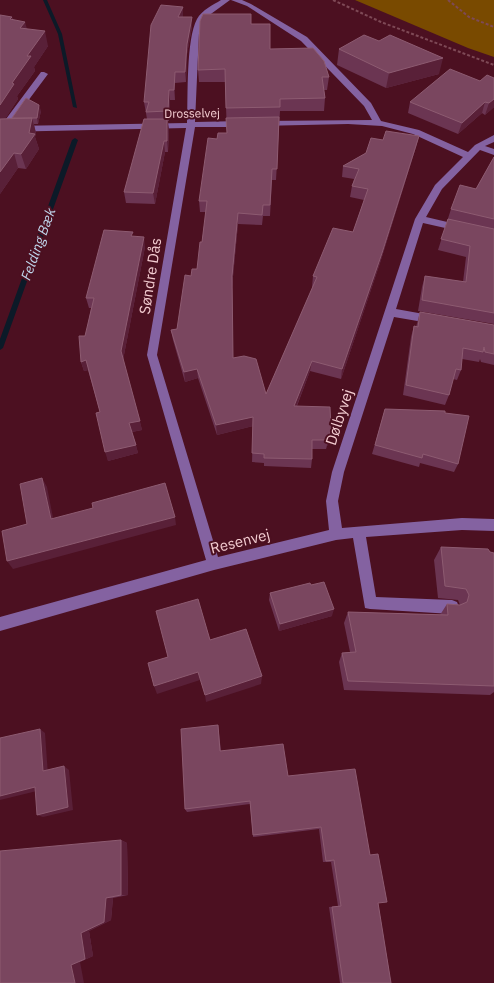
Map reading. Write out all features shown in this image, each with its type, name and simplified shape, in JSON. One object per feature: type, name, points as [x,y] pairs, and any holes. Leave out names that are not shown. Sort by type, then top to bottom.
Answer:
[{"type":"street","name":"Søndre Dås","points":[[214,564],[152,355],[190,125],[195,33],[202,18],[212,8],[226,0]]},
{"type":"street","points":[[235,0],[249,5],[304,39],[368,105],[377,122]]},
{"type":"street","points":[[3,129],[44,74]]},
{"type":"street","name":"Drosselvej","points":[[3,129],[377,122],[399,126],[418,133],[468,156]]},
{"type":"street","name":"Dølbyvej","points":[[336,534],[332,502],[338,472],[388,312],[420,219],[438,187],[478,147],[494,138]]},
{"type":"street","points":[[478,147],[494,152]]},
{"type":"street","points":[[420,219],[494,236]]},
{"type":"street","points":[[388,312],[446,322]]},
{"type":"street","name":"Resenvej","points":[[0,624],[214,564],[336,534],[462,524],[494,525]]},
{"type":"street","points":[[359,532],[370,603],[452,607]]},
{"type":"path","points":[[333,0],[381,22],[494,65]]},
{"type":"path","points":[[448,0],[457,10],[468,17],[494,27]]},
{"type":"shaded area","points":[[355,0],[494,0],[494,57],[468,48]]},
{"type":"building","points":[[161,5],[183,7],[178,17],[192,17],[187,44],[185,72],[175,72],[174,90],[169,90],[168,111],[146,112],[149,102],[144,102],[151,25]]},
{"type":"building","points":[[203,14],[251,14],[251,24],[270,24],[270,49],[313,48],[324,61],[329,77],[322,77],[325,98],[280,99],[280,107],[226,108],[225,69],[198,70],[200,21]]},
{"type":"building","points":[[0,15],[25,22],[20,28],[45,31],[27,56],[31,56],[12,83],[14,84],[0,105]]},
{"type":"building","points":[[364,35],[379,41],[390,35],[443,58],[389,73],[339,49]]},
{"type":"building","points":[[450,69],[480,81],[487,75],[494,78],[494,99],[489,103],[485,102],[462,123],[410,102]]},
{"type":"building","points":[[26,98],[39,105],[37,118],[12,118]]},
{"type":"building","points":[[279,117],[277,169],[272,169],[270,205],[263,205],[262,215],[238,213],[232,276],[233,358],[244,356],[256,359],[266,394],[317,277],[313,276],[333,228],[353,232],[368,189],[352,186],[359,169],[343,166],[366,153],[371,138],[383,140],[386,131],[419,136],[382,253],[342,369],[312,361],[294,406],[330,407],[331,429],[328,440],[312,440],[312,459],[264,458],[264,454],[252,453],[253,417],[216,425],[197,369],[184,372],[171,330],[177,329],[185,275],[191,276],[192,269],[197,269],[207,201],[199,201],[208,138],[217,139],[218,133],[227,133],[226,118]]},
{"type":"building","points":[[32,118],[29,133],[35,134],[21,154],[14,153],[0,172],[0,119]]},
{"type":"building","points":[[144,119],[167,119],[167,141],[164,141],[153,193],[124,192]]},
{"type":"building","points":[[494,157],[494,219],[451,209],[460,185],[476,189]]},
{"type":"building","points":[[448,219],[494,229],[494,313],[422,300],[425,276],[466,282],[470,246],[441,239]]},
{"type":"building","points":[[104,230],[133,232],[131,236],[144,237],[121,351],[140,421],[129,423],[136,445],[105,452],[96,413],[100,412],[86,360],[81,362],[79,336],[85,336],[94,298],[86,298]]},
{"type":"building","points":[[420,312],[494,325],[494,354],[485,352],[484,347],[483,352],[463,348],[461,370],[456,369],[449,395],[406,385],[414,326],[418,327]]},
{"type":"building","points":[[385,409],[445,411],[445,413],[469,416],[458,464],[423,454],[422,458],[375,445]]},
{"type":"building","points":[[42,478],[51,519],[93,508],[92,503],[165,483],[175,517],[7,561],[2,531],[27,524],[20,484]]},
{"type":"building","points":[[441,547],[488,549],[494,553],[494,686],[348,681],[342,653],[356,652],[348,612],[448,615],[447,604],[460,605],[467,602],[469,595],[466,589],[445,586]]},
{"type":"building","points":[[324,582],[334,609],[280,624],[270,593],[310,583],[311,585]]},
{"type":"building","points":[[198,599],[210,640],[246,629],[262,676],[205,695],[198,672],[154,686],[148,663],[168,657],[156,611]]},
{"type":"building","points":[[218,725],[220,751],[283,744],[288,776],[355,769],[370,855],[378,854],[387,902],[378,903],[391,983],[343,983],[332,907],[341,906],[334,860],[326,861],[321,827],[253,835],[250,801],[185,809],[181,729]]},
{"type":"building","points":[[40,729],[43,771],[64,766],[68,807],[37,815],[35,787],[0,796],[0,738]]},
{"type":"building","points":[[121,840],[121,895],[106,898],[104,922],[81,933],[85,959],[71,965],[75,983],[0,983],[0,851]]},
{"type":"waterway","name":"Felding Bæk","points":[[45,0],[60,34],[75,107]]},
{"type":"waterway","name":"Felding Bæk","points":[[0,348],[75,140]]}]
